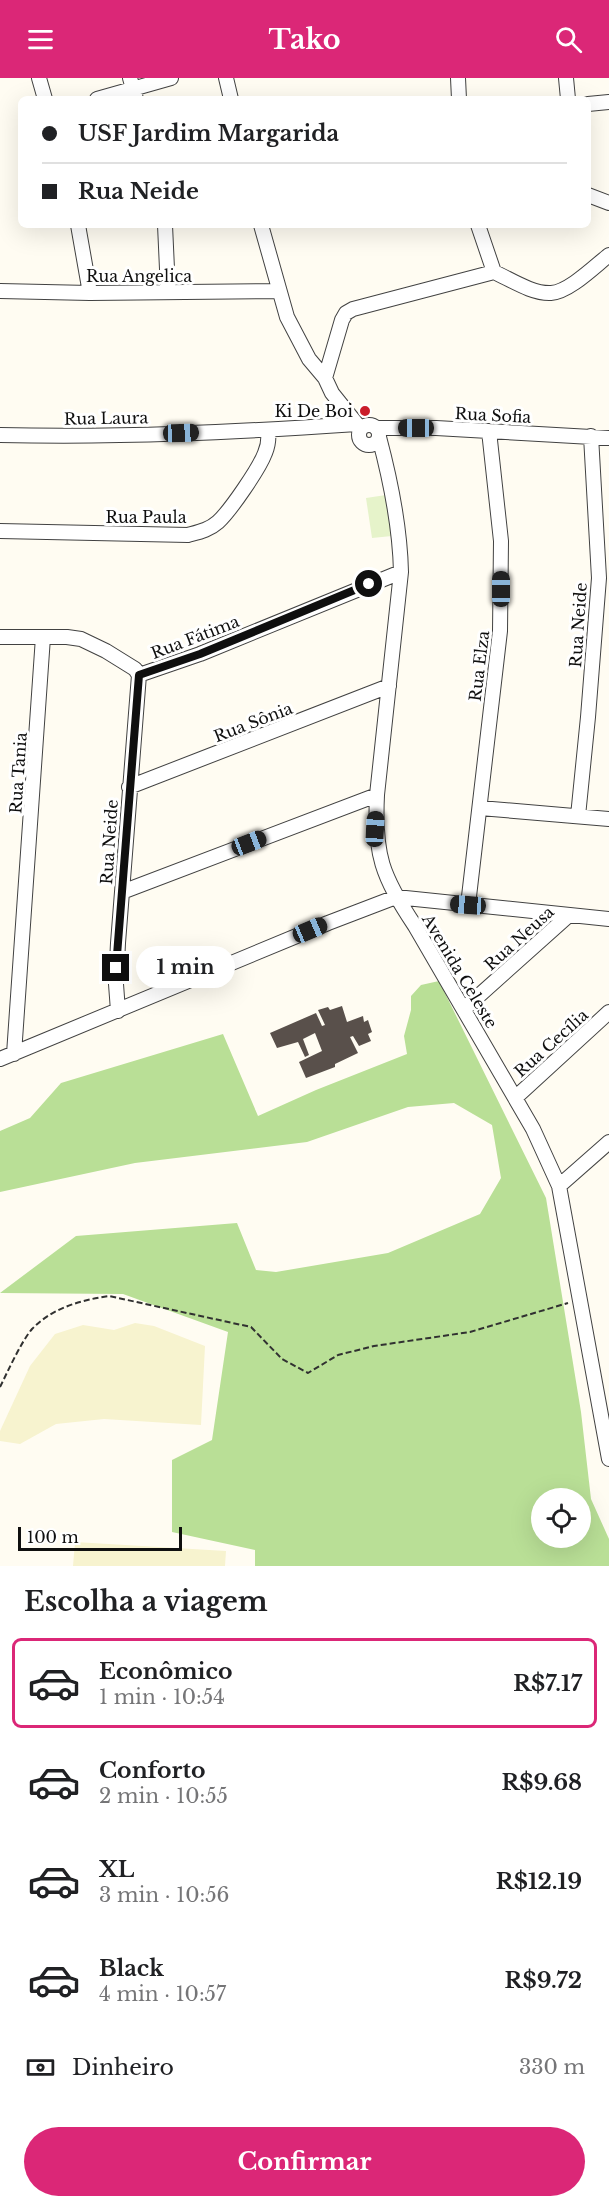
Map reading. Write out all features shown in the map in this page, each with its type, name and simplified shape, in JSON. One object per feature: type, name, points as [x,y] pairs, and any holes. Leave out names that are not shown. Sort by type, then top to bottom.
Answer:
[{"type":"street","points":[[39,78],[44,96]]},
{"type":"street","points":[[108,96],[171,78]]},
{"type":"street","points":[[226,78],[230,96]]},
{"type":"street","points":[[458,78],[459,96]]},
{"type":"street","points":[[566,78],[568,96]]},
{"type":"street","points":[[591,104],[609,102]]},
{"type":"street","points":[[591,196],[609,203]]},
{"type":"street","points":[[79,228],[90,293]]},
{"type":"street","points":[[165,228],[168,291]]},
{"type":"street","points":[[262,228],[287,317],[309,358],[325,378],[332,393],[359,427]]},
{"type":"street","points":[[479,228],[494,272]]},
{"type":"street","points":[[325,378],[342,320],[346,313],[353,309],[494,272],[527,287],[550,293],[561,290],[574,282],[609,255]]},
{"type":"street","name":"Rua Angelica","points":[[0,291],[90,293],[279,291]]},
{"type":"street","name":"Rua Sofia","points":[[359,427],[370,426],[374,437],[489,431],[609,438]]},
{"type":"street","name":"Rua Laura","points":[[0,435],[115,435],[359,427]]},
{"type":"street","name":"Rua Paula","points":[[0,531],[189,535],[206,531],[218,522],[265,455],[269,441],[268,430]]},
{"type":"street","name":"Rua Elza","points":[[468,905],[500,631],[501,541],[489,431]]},
{"type":"street","name":"Rua Neide","points":[[578,816],[599,578],[591,436]]},
{"type":"street","name":"Avenida Celeste","points":[[374,437],[391,485],[401,540],[401,572],[377,795],[375,829],[378,852],[396,897],[533,1129],[559,1186],[609,1460]]},
{"type":"street","name":"Rua Fátima","points":[[0,637],[81,639],[135,669],[139,675],[200,654],[401,572]]},
{"type":"street","name":"Rua Tania","points":[[14,1054],[43,637]]},
{"type":"street","name":"Rua Neide","points":[[118,1011],[116,968],[139,675]]},
{"type":"street","name":"Rua Sônia","points":[[129,787],[389,686]]},
{"type":"street","points":[[122,892],[377,795]]},
{"type":"street","points":[[480,808],[609,819]]},
{"type":"street","points":[[0,1059],[396,897],[609,919]]},
{"type":"street","name":"Rua Neusa","points":[[464,1009],[569,915]]},
{"type":"street","name":"Rua Cecília","points":[[515,1098],[609,1012]]},
{"type":"street","points":[[559,1186],[609,1142]]},
{"type":"path","points":[[0,1387],[31,1331],[60,1308],[109,1296],[251,1327],[282,1359],[308,1373],[338,1355],[374,1346],[470,1332],[580,1299]]},
{"type":"shaded area","points":[[135,1323],[154,1326],[205,1346],[201,1425],[104,1419],[56,1424],[20,1444],[0,1441],[0,1431],[30,1366],[55,1334],[83,1325],[114,1330]]},
{"type":"shaded area","points":[[75,1542],[226,1551],[225,1566],[73,1566]]},
{"type":"green space","points":[[386,495],[392,536],[372,538],[366,498]]},
{"type":"green space","points":[[439,981],[546,1198],[581,1412],[590,1488],[531,1488],[531,1548],[591,1548],[591,1499],[609,1539],[609,1566],[255,1566],[255,1550],[172,1532],[172,1460],[212,1440],[228,1332],[123,1294],[0,1293],[76,1236],[237,1223],[256,1270],[276,1272],[388,1253],[480,1214],[501,1178],[492,1125],[454,1103],[408,1107],[307,1142],[135,1163],[0,1192],[0,1131],[30,1118],[61,1083],[223,1034],[258,1116],[407,1054],[404,1036],[411,1010],[411,996],[421,985]]},
{"type":"building","points":[[342,1006],[347,1022],[363,1016],[364,1022],[368,1020],[372,1032],[368,1034],[371,1041],[359,1046],[353,1036],[350,1037],[358,1053],[335,1064],[335,1067],[306,1078],[299,1062],[322,1051],[315,1033],[303,1039],[309,1055],[305,1057],[298,1042],[277,1048],[270,1033],[316,1013],[322,1026],[325,1025],[318,1010],[328,1007],[330,1010]]},
{"type":"place","name":"Ki De Boi","points":[[365,411]]},
{"type":"route","points":[[116,968],[139,675],[200,654],[369,584]]}]
